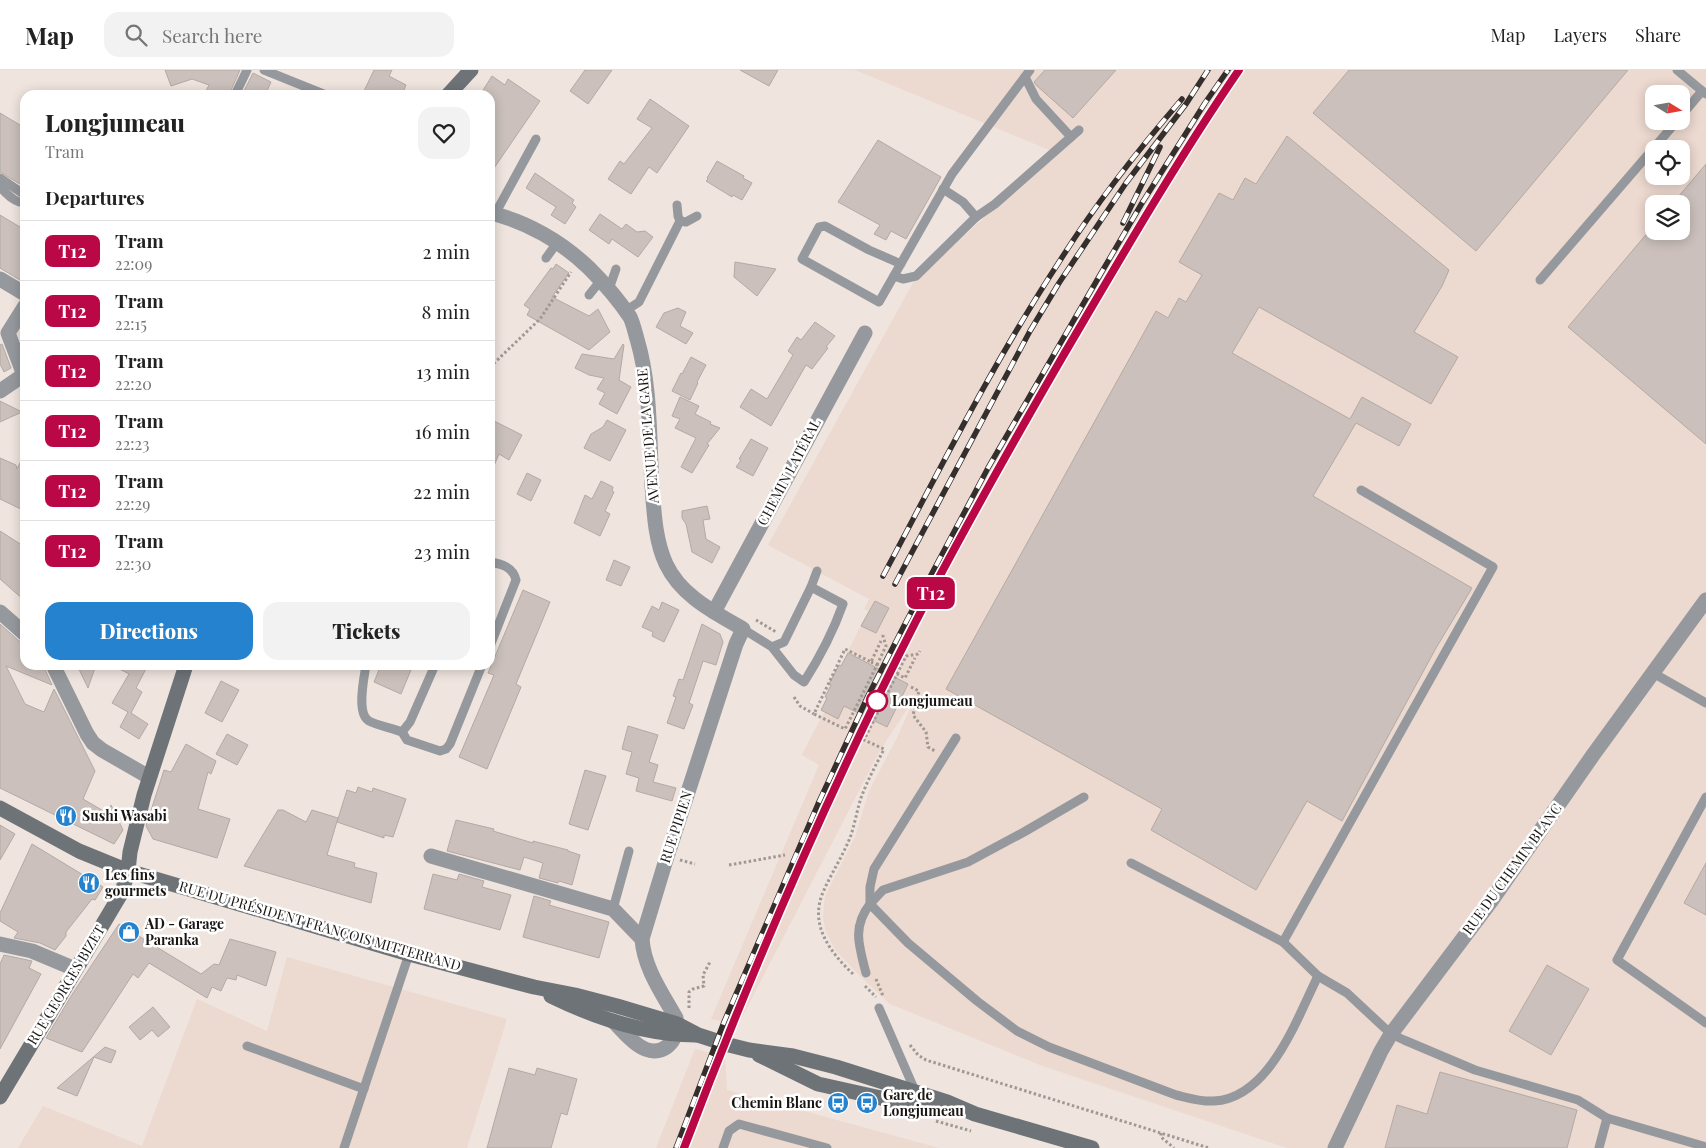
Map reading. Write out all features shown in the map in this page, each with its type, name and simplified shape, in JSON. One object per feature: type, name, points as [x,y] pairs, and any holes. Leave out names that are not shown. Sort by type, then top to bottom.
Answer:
[{"type":"street","points":[[453,90],[472,70]]},
{"type":"street","name":"AVENUE DE LA GARE","points":[[495,215],[507,217],[530,227],[558,243],[580,259],[605,284],[631,319],[640,350],[649,409],[655,517],[661,550],[667,565],[685,590],[698,601],[743,630]]},
{"type":"street","points":[[0,279],[20,291]]},
{"type":"street","points":[[20,314],[8,333],[20,364]]},
{"type":"street","name":"CHEMIN LATÉRAL","points":[[714,612],[865,333]]},
{"type":"street","points":[[0,391],[20,378]]},
{"type":"street","name":"RUE DU CHEMIN BLANC","points":[[1335,1148],[1380,1051],[1391,1034],[1492,900],[1706,600]]},
{"type":"street","points":[[0,612],[20,630]]},
{"type":"street","name":"RUE PIPIEN","points":[[676,1030],[676,1018],[647,962],[642,939],[664,863],[736,644],[743,630]]},
{"type":"street","points":[[56,670],[93,743],[149,777]]},
{"type":"street","name":"RUE GEORGES BIZET","points":[[0,1097],[122,892],[149,777],[184,670]]},
{"type":"street","name":"RUE DU PRÉSIDENT FRANÇOIS MITTERRAND","points":[[0,808],[79,851],[128,871],[409,954],[534,988],[575,994],[617,1006],[676,1030]]},
{"type":"street","points":[[431,856],[613,909],[642,939]]},
{"type":"street","points":[[0,944],[32,951],[75,969]]},
{"type":"street","name":"RUE DU PRÉSIDENT FRANÇOIS MITTERRAND","points":[[534,988],[572,1006],[613,1021],[676,1030],[749,1050]]},
{"type":"street","points":[[613,1021],[617,1006]]},
{"type":"street","points":[[749,1050],[802,1058],[836,1067],[947,1102],[975,1114],[1092,1148]]},
{"type":"street","points":[[749,1050],[818,1084],[881,1098],[922,1104],[949,1112],[975,1114]]},
{"type":"lane","points":[[237,90],[247,70]]},
{"type":"lane","points":[[264,70],[314,90]]},
{"type":"lane","points":[[1678,70],[1704,93],[1690,107]]},
{"type":"lane","points":[[1027,73],[1036,99],[1071,137]]},
{"type":"lane","points":[[901,264],[869,250],[825,226],[819,227],[802,259],[879,302],[901,264],[942,190],[952,174],[1027,73]]},
{"type":"lane","points":[[894,276],[903,279],[916,276],[976,217],[995,204],[1079,130]]},
{"type":"lane","points":[[1540,280],[1669,130]]},
{"type":"lane","points":[[495,209],[536,139]]},
{"type":"lane","points":[[0,178],[20,192]]},
{"type":"lane","points":[[0,187],[9,197],[20,203]]},
{"type":"lane","points":[[942,190],[963,202],[976,217]]},
{"type":"lane","points":[[625,311],[639,302],[680,221],[677,205]]},
{"type":"lane","points":[[680,221],[686,222],[696,216]]},
{"type":"lane","points":[[546,258],[558,243]]},
{"type":"lane","points":[[589,295],[605,284],[616,269]]},
{"type":"lane","points":[[1283,942],[1492,567],[1361,490]]},
{"type":"lane","points":[[495,563],[508,567],[515,573],[516,580],[495,633]]},
{"type":"lane","points":[[772,647],[784,642],[811,588],[817,571]]},
{"type":"lane","points":[[743,630],[772,647],[794,675],[804,682],[836,625],[843,604],[811,588]]},
{"type":"lane","points":[[365,670],[361,705],[362,714],[367,720],[402,732],[407,740],[440,751],[446,749],[450,744],[480,670]]},
{"type":"lane","points":[[402,732],[410,722],[433,670]]},
{"type":"lane","points":[[1653,673],[1706,703]]},
{"type":"lane","points":[[956,738],[874,869],[870,887],[870,904],[908,943],[977,1001],[1018,1031],[1049,1047],[1176,1095],[1197,1100],[1216,1101],[1252,1087],[1270,1067],[1292,1030],[1318,976]]},
{"type":"lane","points":[[866,972],[858,941],[859,924],[864,912],[883,890],[968,862],[1084,797]]},
{"type":"lane","points":[[1706,797],[1617,960],[1706,1023]]},
{"type":"lane","points":[[613,909],[630,851]]},
{"type":"lane","points":[[1131,863],[1283,942],[1318,976],[1347,993],[1391,1034],[1475,1070],[1578,1100],[1607,1118],[1703,1146],[1704,1148]]},
{"type":"lane","points":[[344,1148],[409,954]]},
{"type":"lane","points":[[879,1008],[916,1093]]},
{"type":"lane","points":[[247,1046],[364,1090]]},
{"type":"lane","points":[[1598,1148],[1607,1118]]},
{"type":"lane","points":[[723,1148],[729,1131],[739,1124],[827,1148]]},
{"type":"path","points":[[495,362],[540,319],[580,259]]},
{"type":"path","points":[[794,697],[800,706],[845,729],[886,646],[882,636],[884,633]]},
{"type":"path","points":[[871,662],[881,641]]},
{"type":"path","points":[[814,714],[845,649],[877,665]]},
{"type":"path","points":[[871,744],[864,740],[906,656],[918,654],[920,651]]},
{"type":"path","points":[[897,674],[905,678],[916,658]]},
{"type":"path","points":[[911,687],[919,691],[913,715],[926,732],[928,747],[945,756]]},
{"type":"path","points":[[729,865],[785,855]]},
{"type":"path","points":[[690,862],[695,864]]},
{"type":"path","points":[[688,1011],[689,992],[704,986],[703,975],[710,962]]},
{"type":"path","points":[[866,972],[875,976],[884,999],[879,1008]]},
{"type":"path","points":[[1161,1133],[1161,1137],[1174,1148]]},
{"type":"shaded area","points":[[855,70],[1706,70],[1706,1148],[1287,1148],[1040,1065],[890,1004],[837,952],[826,932],[823,918],[824,903],[826,894],[855,837],[869,791],[897,738],[915,697],[879,752],[738,1025],[711,1019],[819,765],[802,755],[824,712],[821,710],[831,685],[829,684],[839,664],[841,665],[868,611],[864,609],[869,599],[768,545],[914,281],[1059,154]]},
{"type":"shaded area","points":[[287,957],[507,1019],[467,1148],[18,1148],[43,1106],[142,1146],[197,999],[267,1031]]},
{"type":"shaded area","points":[[695,1049],[725,1057],[727,1090],[939,1148],[656,1148]]},
{"type":"building","points":[[165,70],[240,70],[231,90],[206,90],[209,85],[192,79],[171,86]]},
{"type":"building","points":[[374,70],[392,70],[389,76],[406,85],[404,90],[364,90]]},
{"type":"building","points":[[585,70],[612,70],[588,104],[570,91]]},
{"type":"building","points":[[740,70],[778,70],[769,86]]},
{"type":"building","points":[[1045,70],[1116,70],[1073,118],[1034,82]]},
{"type":"building","points":[[1349,70],[1628,70],[1476,251],[1313,113]]},
{"type":"building","points":[[253,73],[271,82],[267,90],[244,90]]},
{"type":"building","points":[[492,76],[505,85],[508,79],[540,101],[495,167],[495,90],[483,90]]},
{"type":"building","points":[[650,99],[689,126],[657,173],[649,167],[631,194],[608,179],[620,161],[624,164],[652,128],[637,119]]},
{"type":"building","points":[[0,113],[20,125],[20,184],[0,172]]},
{"type":"building","points":[[1287,136],[1449,270],[1442,286],[1414,332],[1458,357],[1431,404],[1259,307],[1232,353],[1350,419],[1362,397],[1411,424],[1399,446],[1356,423],[1313,496],[1472,588],[1436,648],[1342,821],[1307,801],[1256,890],[1151,830],[1162,809],[946,689],[1156,311],[1168,318],[1179,298],[1186,302],[1202,275],[1179,262],[1219,193],[1233,200],[1245,178],[1256,184]]},
{"type":"building","points":[[878,140],[941,177],[906,239],[891,231],[886,240],[874,234],[880,225],[838,202]]},
{"type":"building","points":[[717,161],[744,176],[743,178],[752,183],[742,200],[733,195],[732,197],[706,181]]},
{"type":"building","points":[[1706,164],[1706,444],[1568,327],[1645,236],[1645,240],[1690,240],[1690,195],[1680,195]]},
{"type":"building","points":[[535,173],[574,200],[572,203],[576,207],[565,224],[551,215],[556,207],[526,188]]},
{"type":"building","points":[[600,214],[622,229],[626,224],[637,232],[645,231],[653,237],[638,257],[612,239],[609,244],[589,230]]},
{"type":"building","points":[[0,215],[20,227],[20,280],[0,268]]},
{"type":"building","points":[[735,262],[776,269],[757,296],[734,277]]},
{"type":"building","points":[[556,264],[569,273],[552,297],[589,316],[598,309],[610,332],[589,350],[527,315],[530,309],[524,305]]},
{"type":"building","points":[[678,308],[686,312],[680,326],[693,333],[686,344],[656,327],[664,313]]},
{"type":"building","points":[[815,322],[835,336],[812,369],[806,365],[771,426],[740,407],[751,389],[767,399],[793,355],[788,351],[797,337],[801,340]]},
{"type":"building","points":[[2,344],[11,368],[4,372],[0,364],[0,345]]},
{"type":"building","points":[[623,344],[619,380],[631,387],[617,414],[599,404],[605,393],[597,389],[604,378],[589,375],[575,368],[582,354],[614,359]]},
{"type":"building","points":[[691,357],[706,365],[690,400],[672,391]]},
{"type":"building","points":[[680,397],[699,406],[695,414],[720,428],[707,444],[709,445],[692,473],[681,467],[696,438],[675,428],[680,419],[672,416]]},
{"type":"building","points":[[0,401],[20,411],[20,413],[0,422]]},
{"type":"building","points":[[607,420],[626,430],[610,461],[584,448],[591,434],[603,427]]},
{"type":"building","points":[[495,422],[522,435],[509,460],[499,454],[495,463]]},
{"type":"building","points":[[751,439],[768,448],[753,476],[736,467]]},
{"type":"building","points":[[0,458],[16,465],[17,469],[20,463],[20,509],[0,499]]},
{"type":"building","points":[[527,473],[541,480],[531,501],[517,494]]},
{"type":"building","points":[[601,481],[613,487],[612,491],[614,492],[605,511],[610,514],[600,536],[574,523],[585,495],[592,499]]},
{"type":"building","points":[[707,506],[710,519],[703,520],[706,539],[720,547],[712,563],[692,552],[686,524],[682,518],[682,511]]},
{"type":"building","points":[[0,531],[20,544],[20,597],[0,579]]},
{"type":"building","points":[[614,560],[630,567],[621,586],[606,580]]},
{"type":"building","points":[[523,590],[550,602],[516,684],[521,687],[487,769],[459,757],[494,675],[488,673],[489,670],[495,670],[495,656]]},
{"type":"building","points":[[875,601],[889,608],[876,633],[861,626]]},
{"type":"building","points":[[662,602],[679,610],[664,642],[652,636],[653,632],[642,627],[652,606],[659,610]]},
{"type":"building","points":[[0,624],[20,642],[20,670],[45,670],[52,685],[6,666],[25,704],[44,712],[54,689],[95,771],[83,799],[107,813],[111,805],[123,830],[114,844],[0,788]]},
{"type":"building","points":[[702,624],[720,634],[723,642],[716,665],[703,661],[689,703],[693,705],[684,729],[667,723],[676,697],[673,696],[679,679],[683,680]]},
{"type":"building","points":[[848,653],[908,684],[887,727],[844,706],[838,719],[821,710],[831,685],[829,684]]},
{"type":"building","points":[[79,670],[94,670],[88,688]]},
{"type":"building","points":[[121,670],[145,670],[136,688],[142,692],[131,713],[148,724],[139,739],[120,727],[128,712],[112,703],[129,674]]},
{"type":"building","points":[[379,670],[411,670],[401,694],[374,682]]},
{"type":"building","points":[[221,681],[239,690],[222,722],[205,713]]},
{"type":"building","points":[[628,726],[658,735],[649,762],[658,765],[653,782],[676,788],[672,801],[636,791],[639,778],[626,774],[632,752],[622,749]]},
{"type":"building","points":[[227,734],[248,745],[237,765],[216,754]]},
{"type":"building","points":[[186,744],[216,761],[211,774],[208,772],[198,809],[230,819],[217,858],[153,839],[146,826],[164,770],[171,772]]},
{"type":"building","points":[[585,770],[606,776],[588,830],[569,824]]},
{"type":"building","points":[[358,787],[372,792],[373,788],[406,799],[393,837],[384,835],[384,838],[337,822],[347,790],[356,793]]},
{"type":"building","points":[[278,810],[283,810],[306,822],[312,810],[338,818],[327,855],[355,863],[354,867],[377,873],[371,903],[244,866]]},
{"type":"building","points":[[456,820],[494,829],[493,831],[533,843],[533,841],[568,850],[580,855],[572,885],[539,878],[543,863],[524,857],[520,870],[447,851]]},
{"type":"building","points":[[0,825],[15,834],[0,860]]},
{"type":"building","points":[[32,844],[103,887],[95,900],[92,899],[66,932],[66,936],[55,950],[40,943],[14,938],[18,932],[0,921],[0,913]]},
{"type":"building","points":[[1706,863],[1706,915],[1684,903]]},
{"type":"building","points":[[433,874],[457,880],[459,874],[484,881],[482,887],[511,895],[500,930],[424,909]]},
{"type":"building","points":[[534,896],[551,901],[549,905],[609,922],[599,958],[523,937]]},
{"type":"building","points":[[119,924],[201,974],[214,964],[219,965],[230,939],[276,952],[266,986],[237,975],[236,980],[227,978],[221,991],[212,987],[207,998],[149,963],[138,978],[133,974],[82,1052],[46,1038],[73,993]]},
{"type":"building","points":[[4,955],[32,961],[29,968],[41,974],[0,1049],[0,964]]},
{"type":"building","points":[[1547,965],[1589,989],[1551,1055],[1509,1031]]},
{"type":"building","points":[[153,1007],[170,1027],[158,1037],[152,1030],[140,1040],[129,1027]]},
{"type":"building","points":[[105,1047],[116,1051],[111,1063],[94,1057],[77,1096],[57,1088]]},
{"type":"building","points":[[509,1068],[535,1075],[537,1068],[577,1079],[567,1115],[561,1113],[551,1148],[487,1148]]},
{"type":"building","points":[[1440,1072],[1577,1110],[1567,1148],[1385,1148],[1397,1105],[1427,1114]]},
{"type":"railway","points":[[895,584],[1030,331],[1059,283],[1126,183],[1186,104],[1208,70]]},
{"type":"railway","points":[[676,1148],[724,1022],[818,804],[868,696],[988,468],[1142,203],[1228,70]]},
{"type":"railway","points":[[684,1148],[732,1024],[825,808],[914,626],[984,493],[1106,282],[1165,184],[1239,70]]},
{"type":"railway","points":[[883,576],[968,416],[1036,298],[1104,197],[1182,99]]},
{"type":"railway","points":[[1123,223],[1160,147]]},
{"type":"tram line","name":"T12","points":[[684,1148],[732,1024],[825,808],[914,626],[984,493],[1106,282],[1165,184],[1239,70]]},
{"type":"place","name":"Longjumeau","points":[[877,701]]},
{"type":"place","name":"Sushi Wasabi","points":[[66,816]]},
{"type":"place","name":"Les fins gourmets","points":[[89,883]]},
{"type":"place","name":"AD - Garage Paranka","points":[[129,932]]},
{"type":"place","name":"Chemin Blanc","points":[[838,1103]]},
{"type":"place","name":"Gare de Longjumeau","points":[[867,1103]]}]
